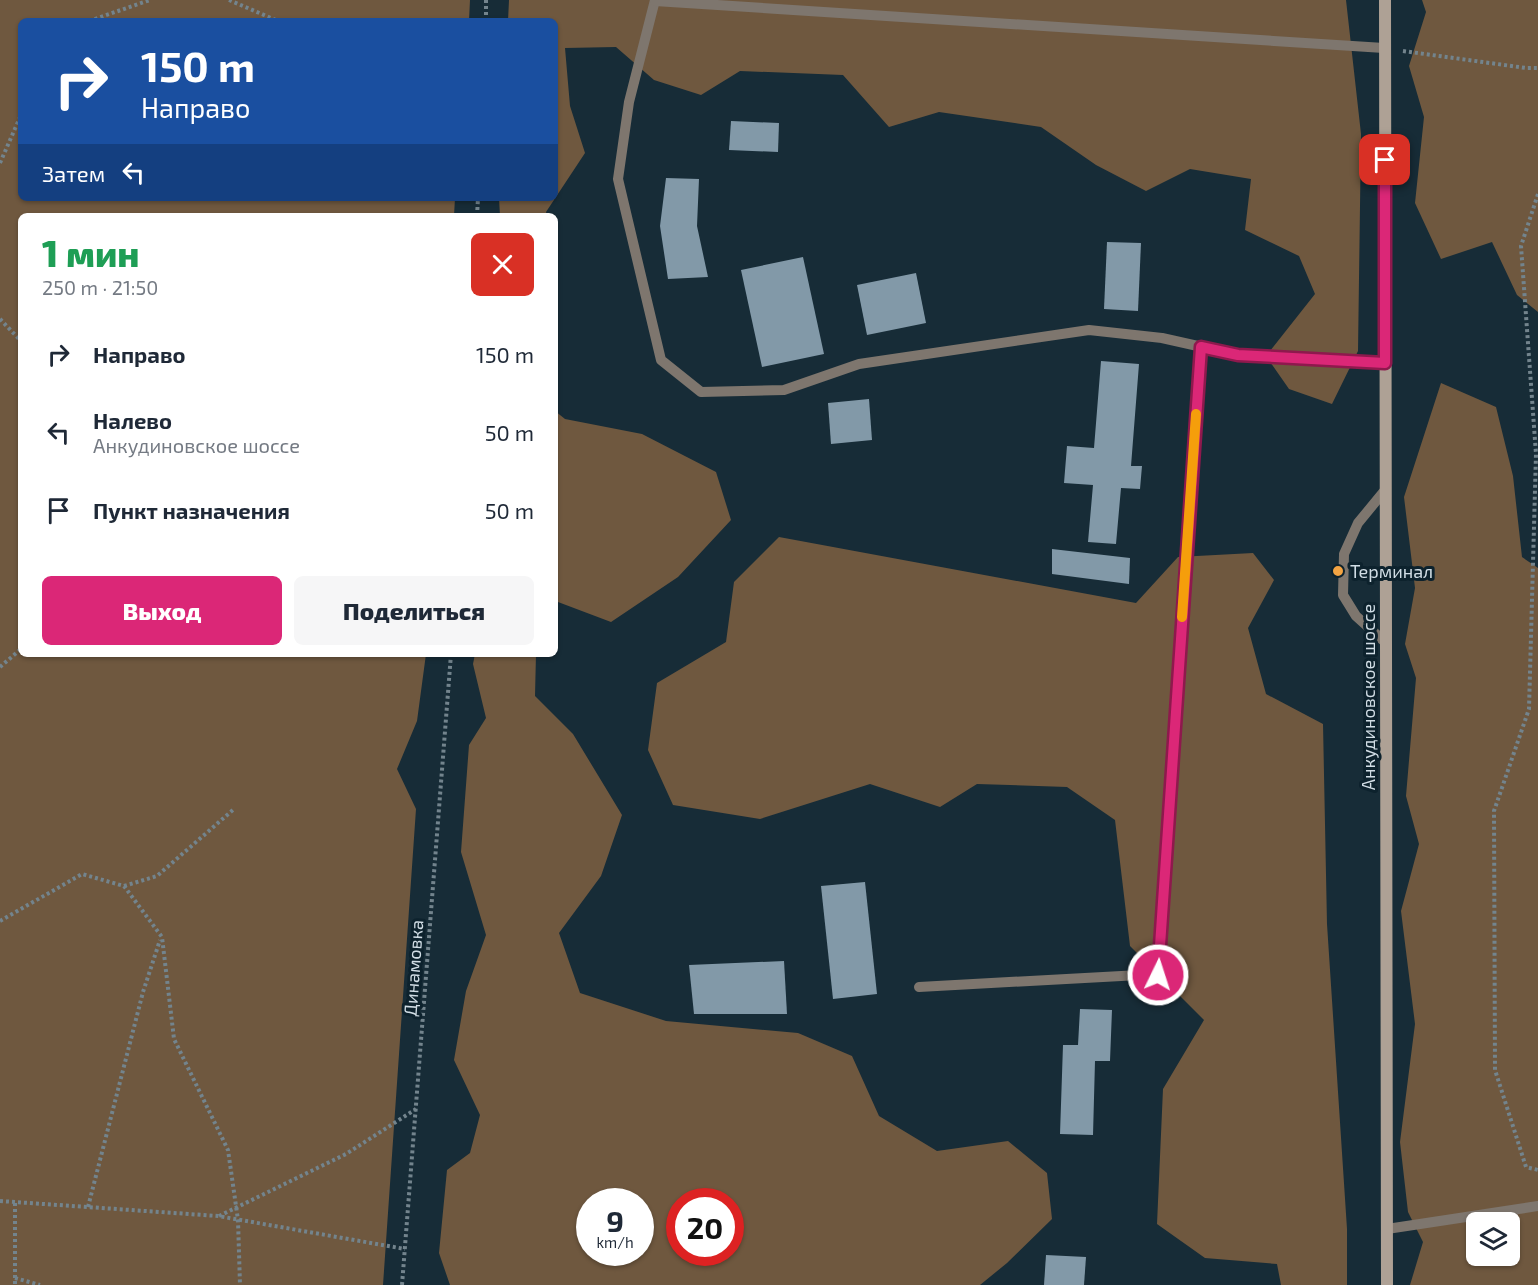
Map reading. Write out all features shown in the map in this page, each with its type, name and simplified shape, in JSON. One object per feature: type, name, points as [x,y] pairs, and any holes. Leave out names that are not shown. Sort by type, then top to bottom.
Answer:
[{"type":"street","name":"Анкудиновское шоссе","points":[[1384,0],[1387,1285]]},
{"type":"lane","points":[[1384,48],[655,0],[628,102],[618,179],[661,360],[701,392],[784,390],[859,364],[1089,330],[1162,338],[1238,355],[1385,363]]},
{"type":"lane","points":[[919,987],[1158,975],[1201,347]]},
{"type":"lane","points":[[1386,489],[1358,523],[1344,554],[1343,596],[1356,616],[1386,643]]},
{"type":"lane","points":[[1387,1228],[1538,1206]]},
{"type":"path","points":[[98,18],[150,0]]},
{"type":"path","points":[[229,0],[271,18]]},
{"type":"path","points":[[486,0],[486,18]]},
{"type":"path","points":[[1384,48],[1538,68]]},
{"type":"path","points":[[0,163],[18,122]]},
{"type":"path","points":[[1538,194],[1521,246],[1536,454],[1535,557],[1529,709],[1494,811],[1495,1070],[1526,1167],[1538,1170]]},
{"type":"path","points":[[0,319],[18,339]]},
{"type":"path","points":[[0,667],[18,652]]},
{"type":"path","name":"Динамовка","points":[[402,1285],[451,657]]},
{"type":"path","points":[[0,921],[82,874],[124,886],[157,876],[234,809]]},
{"type":"path","points":[[124,886],[162,937],[174,1039],[228,1150],[238,1220],[240,1285]]},
{"type":"path","points":[[88,1208],[143,992],[162,937]]},
{"type":"path","points":[[218,1216],[346,1154],[416,1108]]},
{"type":"path","points":[[0,1201],[218,1216],[405,1249]]},
{"type":"path","points":[[15,1203],[15,1285]]},
{"type":"path","points":[[15,1278],[40,1285]]},
{"type":"shaded area","points":[[0,0],[470,0],[469,18],[18,18],[18,201],[455,201],[454,213],[18,213],[18,657],[426,657],[417,721],[397,769],[416,809],[383,1285],[0,1285]]},
{"type":"shaded area","points":[[509,0],[1346,0],[1361,134],[1358,351],[1332,404],[1289,389],[1266,356],[1315,294],[1299,256],[1245,230],[1251,179],[1190,169],[1146,191],[1096,165],[1041,127],[939,112],[889,127],[843,75],[740,71],[701,95],[654,80],[616,47],[565,48],[570,106],[585,153],[558,194],[558,18],[508,18]]},
{"type":"shaded area","points":[[1422,0],[1538,0],[1538,312],[1517,295],[1492,242],[1441,259],[1415,203],[1424,117],[1409,66],[1426,12]]},
{"type":"shaded area","points":[[499,201],[553,201],[546,213],[500,213]]},
{"type":"shaded area","points":[[1441,383],[1496,407],[1513,476],[1522,557],[1538,568],[1538,1285],[1410,1285],[1423,1242],[1408,1212],[1400,1142],[1415,1024],[1401,911],[1419,844],[1406,796],[1416,678],[1405,644],[1415,588],[1404,497]]},
{"type":"shaded area","points":[[558,413],[565,419],[642,434],[716,472],[731,520],[678,577],[611,622],[558,602]]},
{"type":"shaded area","points":[[779,537],[1136,603],[1178,557],[1253,553],[1274,580],[1248,628],[1266,694],[1323,724],[1327,924],[1347,1229],[1347,1285],[1281,1285],[1277,1264],[1205,1258],[1157,1224],[1163,1089],[1204,1020],[1130,946],[1115,820],[1067,787],[977,784],[940,807],[870,784],[760,819],[673,805],[648,750],[657,683],[726,642],[734,582]]},
{"type":"shaded area","points":[[474,657],[536,657],[535,696],[573,734],[622,815],[601,876],[559,933],[580,993],[666,1021],[798,1033],[852,1056],[879,1116],[937,1151],[1008,1141],[1047,1173],[1052,1219],[1007,1263],[980,1285],[450,1285],[439,1253],[447,1170],[470,1153],[480,1115],[454,1060],[466,991],[486,935],[461,852],[469,745],[486,718],[473,664]]},
{"type":"building","points":[[731,121],[779,123],[778,152],[729,150]]},
{"type":"building","points":[[666,178],[699,179],[697,226],[708,277],[668,279],[660,226]]},
{"type":"building","points":[[1107,242],[1141,243],[1138,311],[1104,309]]},
{"type":"building","points":[[803,257],[824,354],[762,367],[741,270]]},
{"type":"building","points":[[916,273],[926,323],[867,335],[857,285]]},
{"type":"building","points":[[1101,361],[1139,364],[1131,466],[1142,466],[1140,489],[1121,488],[1116,544],[1088,542],[1093,485],[1064,483],[1067,446],[1094,448]]},
{"type":"building","points":[[869,399],[872,440],[831,444],[828,403]]},
{"type":"building","points":[[1052,549],[1130,558],[1129,584],[1052,574]]},
{"type":"building","points":[[865,882],[877,994],[833,999],[821,886]]},
{"type":"building","points":[[784,961],[787,1014],[694,1014],[689,965]]},
{"type":"building","points":[[1080,1009],[1112,1010],[1110,1061],[1095,1061],[1093,1135],[1060,1134],[1063,1045],[1078,1045]]},
{"type":"building","points":[[1046,1255],[1086,1257],[1084,1285],[1044,1285]]},
{"type":"slow traffic","points":[[1182,617],[1196,414]]},
{"type":"place","name":"Терминал","points":[[1338,571]]},
{"type":"route","points":[[1158,975],[1201,347],[1238,355],[1385,363],[1385,160]]}]
